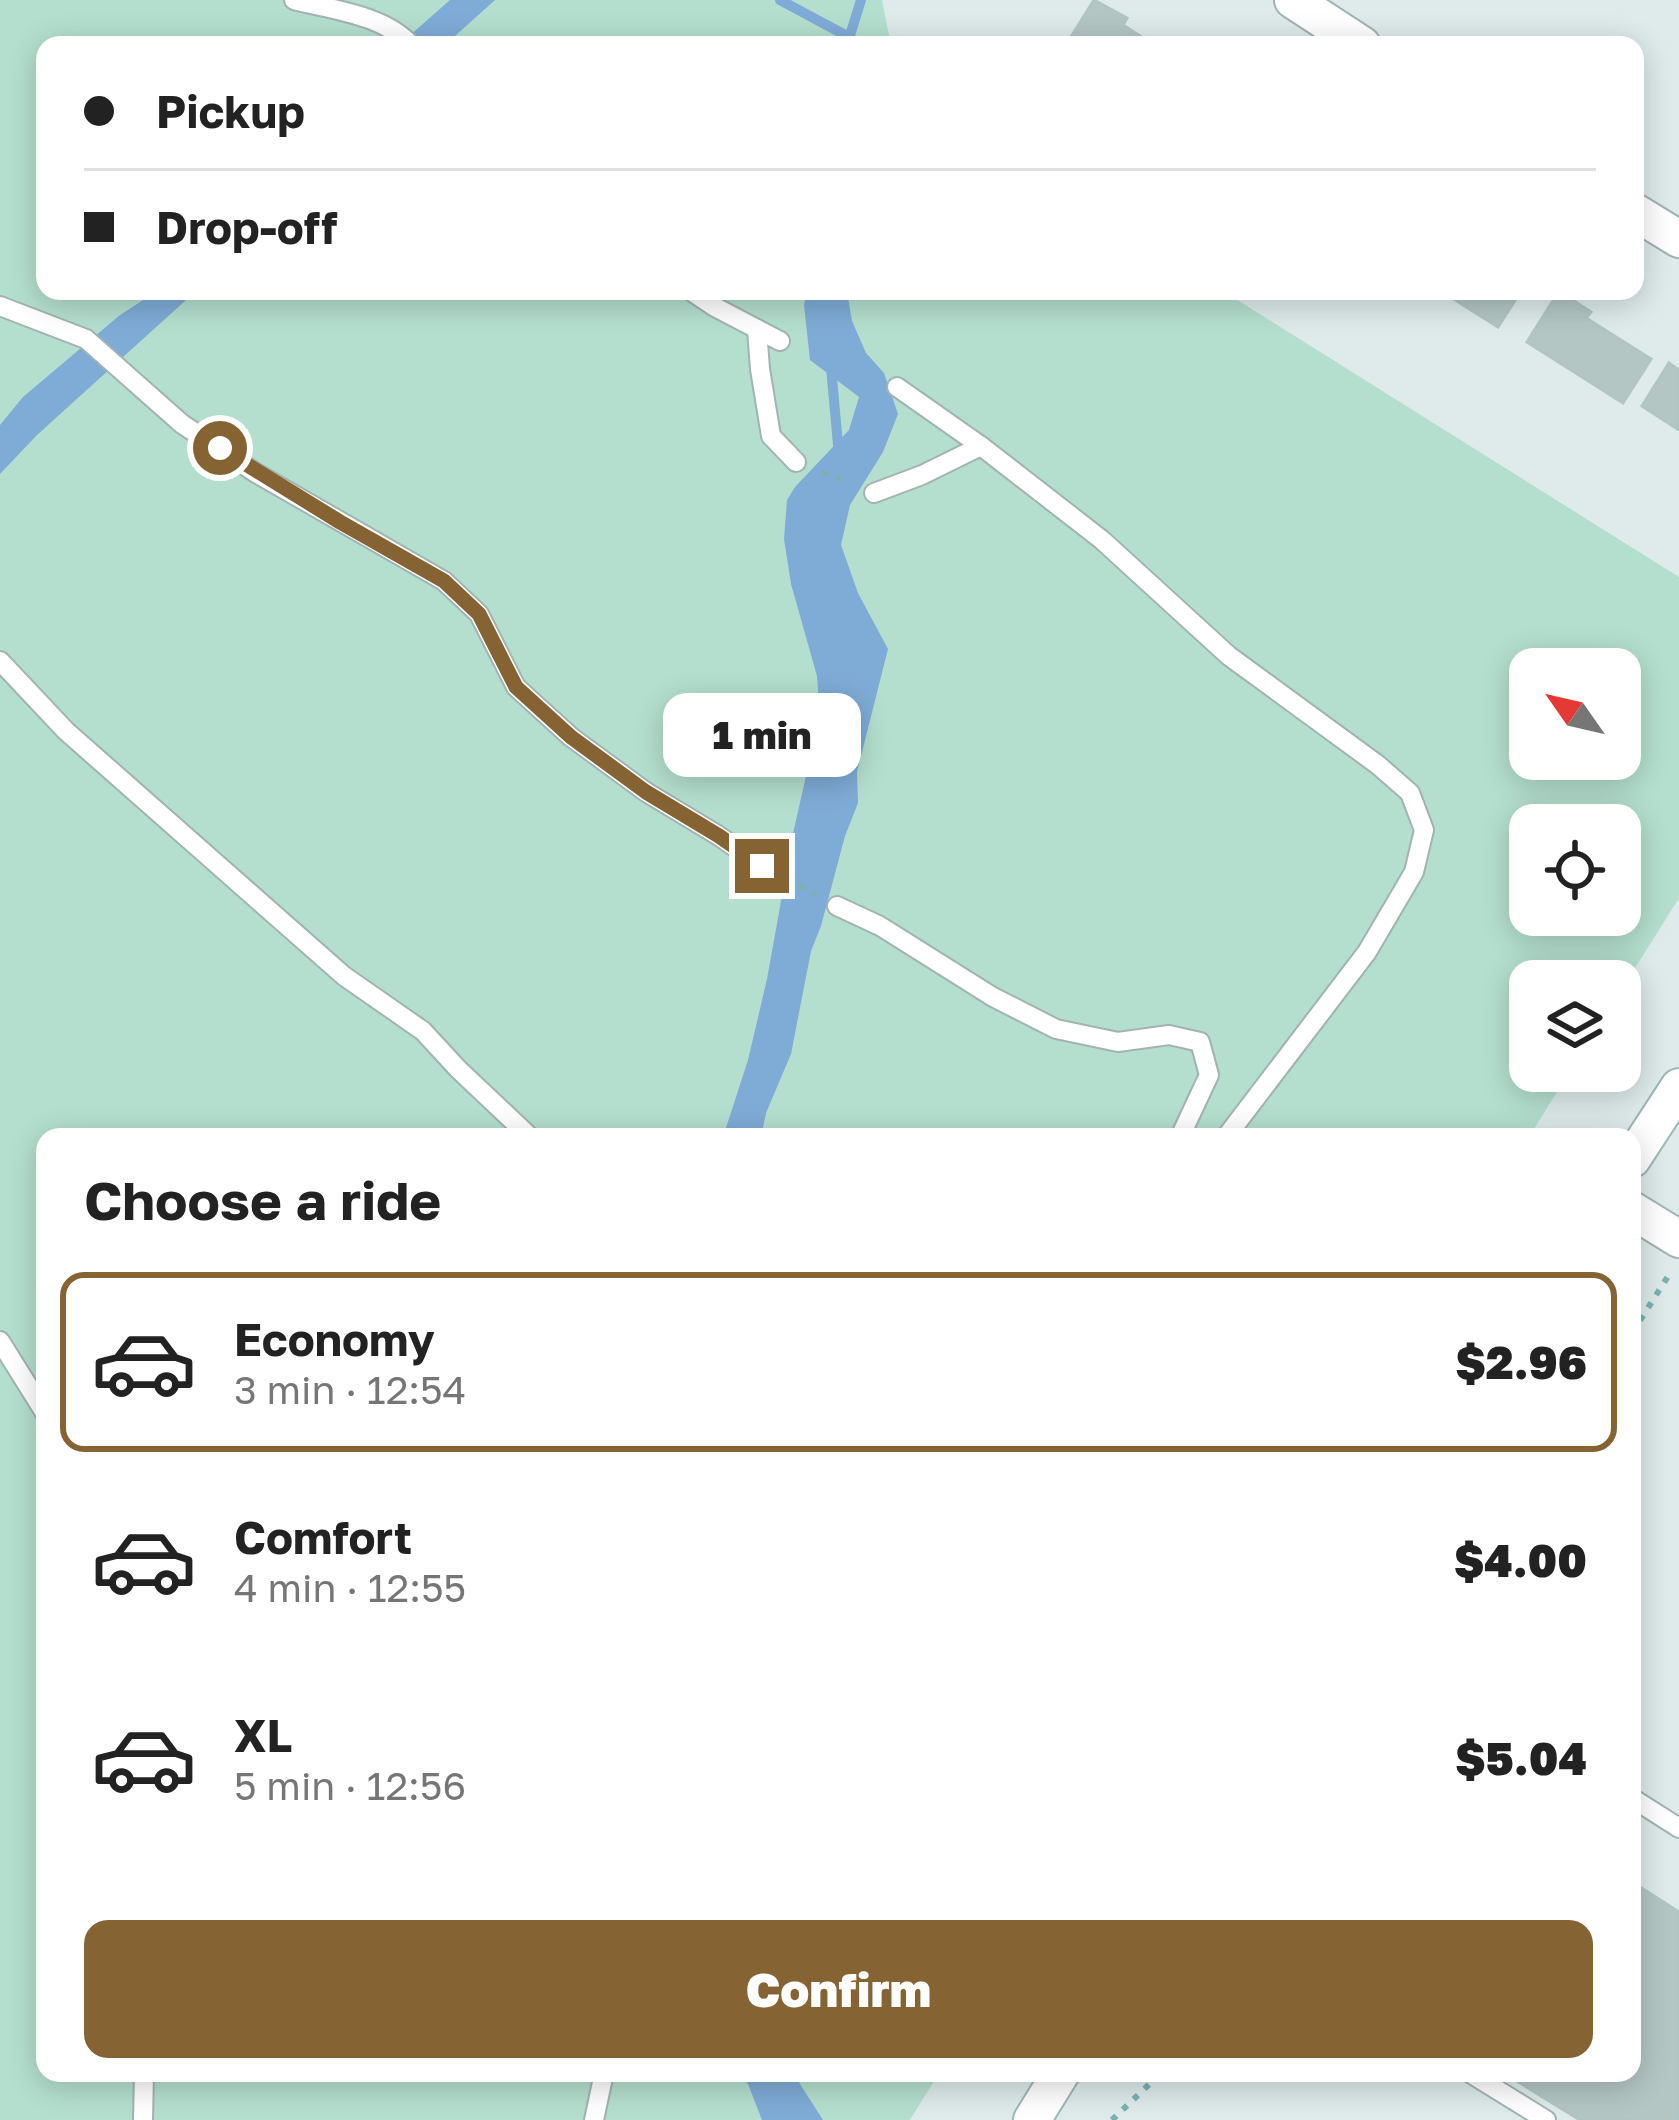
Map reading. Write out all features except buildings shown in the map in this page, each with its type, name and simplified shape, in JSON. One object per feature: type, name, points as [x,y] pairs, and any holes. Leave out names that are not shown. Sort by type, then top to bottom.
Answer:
[{"type":"street","points":[[1293,0],[1349,36]]},
{"type":"street","points":[[1644,218],[1679,239]]},
{"type":"street","points":[[1641,1146],[1679,1087]]},
{"type":"street","points":[[1641,1216],[1679,1239]]},
{"type":"street","points":[[1032,2120],[1055,2082]]},
{"type":"lane","points":[[294,0],[375,21],[403,36]]},
{"type":"lane","points":[[704,300],[780,341]]},
{"type":"lane","points":[[0,306],[86,339],[182,424],[444,581],[479,614],[516,687],[571,737],[646,792],[762,866]]},
{"type":"lane","points":[[757,329],[770,436],[796,462]]},
{"type":"lane","points":[[897,387],[1102,540],[1229,656],[1410,793],[1424,830],[1414,872],[1367,952],[1233,1128]]},
{"type":"lane","points":[[874,493],[981,446]]},
{"type":"lane","points":[[0,661],[66,731],[344,976],[423,1031],[520,1128]]},
{"type":"lane","points":[[837,906],[880,926],[993,997],[1056,1029],[1118,1042],[1169,1035],[1200,1042],[1209,1075],[1184,1128]]},
{"type":"lane","points":[[0,1341],[36,1398]]},
{"type":"lane","points":[[1641,1804],[1679,1828]]},
{"type":"lane","points":[[143,2120],[144,2082]]},
{"type":"lane","points":[[594,2120],[602,2082]]},
{"type":"lane","points":[[1485,2082],[1546,2120]]},
{"type":"path","points":[[796,462],[874,493]]},
{"type":"path","points":[[762,866],[837,906]]},
{"type":"path","points":[[1641,1319],[1679,1258]]},
{"type":"path","points":[[1112,2120],[1152,2082]]},
{"type":"green space","points":[[0,0],[882,0],[889,36],[36,36],[36,300],[1237,300],[1679,577],[1679,898],[1640,960],[1509,960],[1509,1092],[1557,1092],[1535,1128],[36,1128],[36,2082],[933,2082],[910,2120],[0,2120]]},
{"type":"water","points":[[450,0],[495,0],[455,36],[409,36]]},
{"type":"water","points":[[143,300],[186,300],[0,474],[0,425],[23,397]]},
{"type":"water","points":[[805,300],[848,300],[852,321],[866,353],[884,373],[898,414],[883,452],[850,505],[841,545],[858,593],[888,649],[857,772],[858,803],[811,951],[791,1054],[763,1128],[726,1128],[767,979],[820,715],[817,676],[791,584],[784,539],[787,500],[849,430],[859,397],[810,360]]},
{"type":"water","points":[[799,2082],[823,2120],[762,2120],[748,2084]]},
{"type":"waterway","points":[[780,0],[847,36]]},
{"type":"waterway","points":[[850,36],[861,0]]},
{"type":"waterway","points":[[831,367],[839,456]]},
{"type":"route","points":[[220,448],[444,581],[479,614],[516,687],[571,737],[646,792],[762,866]]}]
